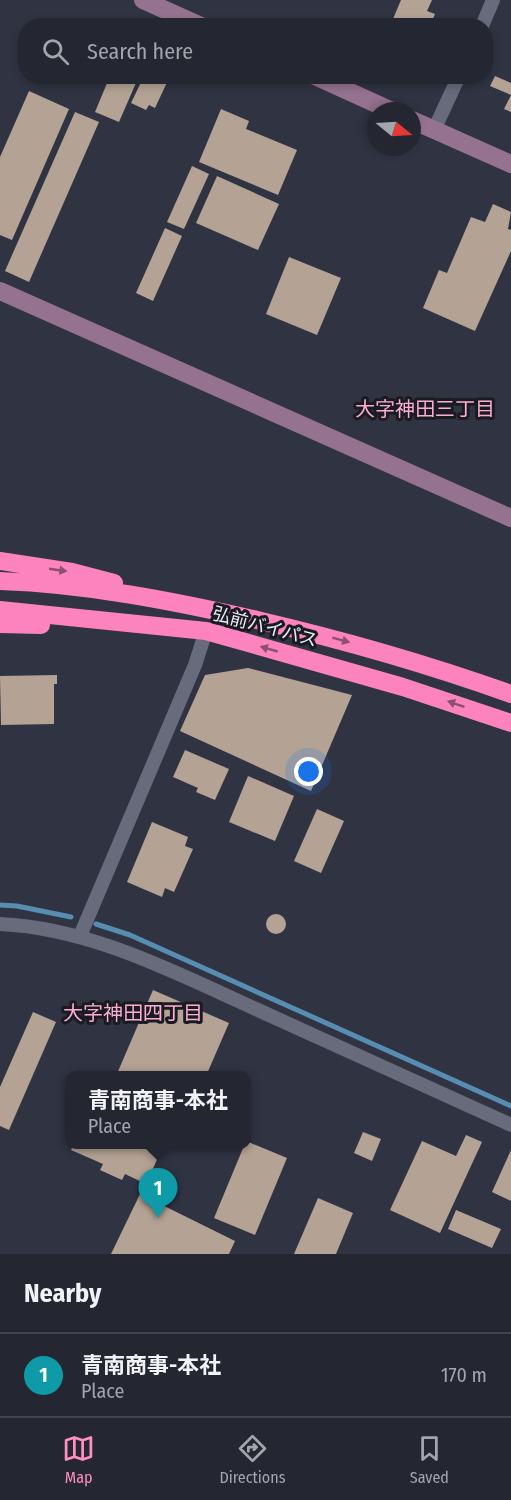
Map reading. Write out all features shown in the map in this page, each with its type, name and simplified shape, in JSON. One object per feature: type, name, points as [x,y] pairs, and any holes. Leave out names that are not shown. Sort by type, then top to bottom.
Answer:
[{"type":"highway","points":[[0,561],[72,572],[182,603]]},
{"type":"highway","name":"弘前バイパス","points":[[0,581],[43,583],[182,603],[341,640],[511,694]]},
{"type":"highway","name":"弘前バイパス","points":[[0,610],[206,631],[403,687],[511,723]]},
{"type":"highway","points":[[0,624],[169,627]]},
{"type":"street","points":[[143,0],[183,18]]},
{"type":"street","points":[[485,18],[493,0]]},
{"type":"street","points":[[333,84],[372,102]]},
{"type":"street","points":[[434,130],[455,84]]},
{"type":"street","points":[[421,124],[511,164]]},
{"type":"street","points":[[0,291],[511,518]]},
{"type":"street","points":[[80,936],[195,665],[206,631]]},
{"type":"street","points":[[0,924],[19,924],[80,936],[178,974],[511,1125]]},
{"type":"building","points":[[401,0],[432,0],[427,11],[435,14],[433,18],[393,18]]},
{"type":"building","points":[[495,76],[511,83],[511,95],[490,86]]},
{"type":"building","points":[[107,84],[136,84],[119,122],[95,112]]},
{"type":"building","points":[[140,84],[166,84],[155,108],[149,105],[146,110],[131,103]]},
{"type":"building","points":[[29,91],[69,109],[12,240],[0,235],[0,157]]},
{"type":"building","points":[[511,95],[511,112],[504,109]]},
{"type":"building","points":[[221,109],[249,121],[246,129],[297,150],[278,195],[199,162]]},
{"type":"building","points":[[75,112],[99,122],[29,282],[5,271]]},
{"type":"building","points":[[192,166],[209,174],[184,229],[167,222]]},
{"type":"building","points":[[217,176],[279,204],[258,250],[196,223]]},
{"type":"building","points":[[493,204],[511,212],[508,229],[511,230],[511,251],[475,331],[423,308],[439,270],[447,273],[471,217],[485,222]]},
{"type":"building","points":[[165,228],[182,236],[153,301],[136,293]]},
{"type":"building","points":[[289,257],[341,278],[317,335],[266,314]]},
{"type":"building","points":[[248,668],[352,695],[311,791],[180,731],[205,675]]},
{"type":"building","points":[[57,675],[57,684],[54,684],[54,724],[1,725],[0,676]]},
{"type":"building","points":[[185,750],[229,769],[215,800],[196,792],[198,788],[173,777]]},
{"type":"building","points":[[248,776],[294,796],[275,841],[229,822]]},
{"type":"building","points":[[317,809],[344,821],[321,873],[294,861]]},
{"type":"building","points":[[152,822],[188,837],[185,846],[193,849],[174,892],[165,888],[162,897],[127,882]]},
{"type":"building","points":[[276,914],[283,917],[286,924],[283,931],[276,934],[269,931],[266,924],[269,917]]},
{"type":"building","points":[[153,990],[229,1023],[208,1071],[118,1071]]},
{"type":"building","points":[[33,1012],[56,1022],[9,1130],[0,1126],[0,1087]]},
{"type":"building","points":[[363,1132],[381,1139],[372,1161],[354,1153]]},
{"type":"building","points":[[466,1135],[482,1142],[440,1233],[390,1210],[422,1141],[456,1156]]},
{"type":"building","points":[[251,1143],[287,1158],[255,1235],[214,1218],[243,1149],[251,1149]]},
{"type":"building","points":[[162,1149],[146,1184],[125,1174],[122,1180],[100,1170],[103,1164],[71,1150]]},
{"type":"building","points":[[511,1150],[511,1201],[492,1192]]},
{"type":"building","points":[[140,1194],[235,1241],[229,1254],[111,1254]]},
{"type":"building","points":[[318,1198],[353,1213],[336,1254],[294,1254]]},
{"type":"building","points":[[456,1210],[501,1229],[492,1248],[448,1229]]},
{"type":"waterway","points":[[0,905],[17,906],[71,917]]},
{"type":"waterway","points":[[96,924],[130,935],[511,1106]]},
{"type":"place","name":"青南商事-本社","points":[[158,1218]]},
{"type":"district","name":"大字神田三丁目","points":[[425,409]]},
{"type":"district","name":"大字神田四丁目","points":[[133,1013]]}]
